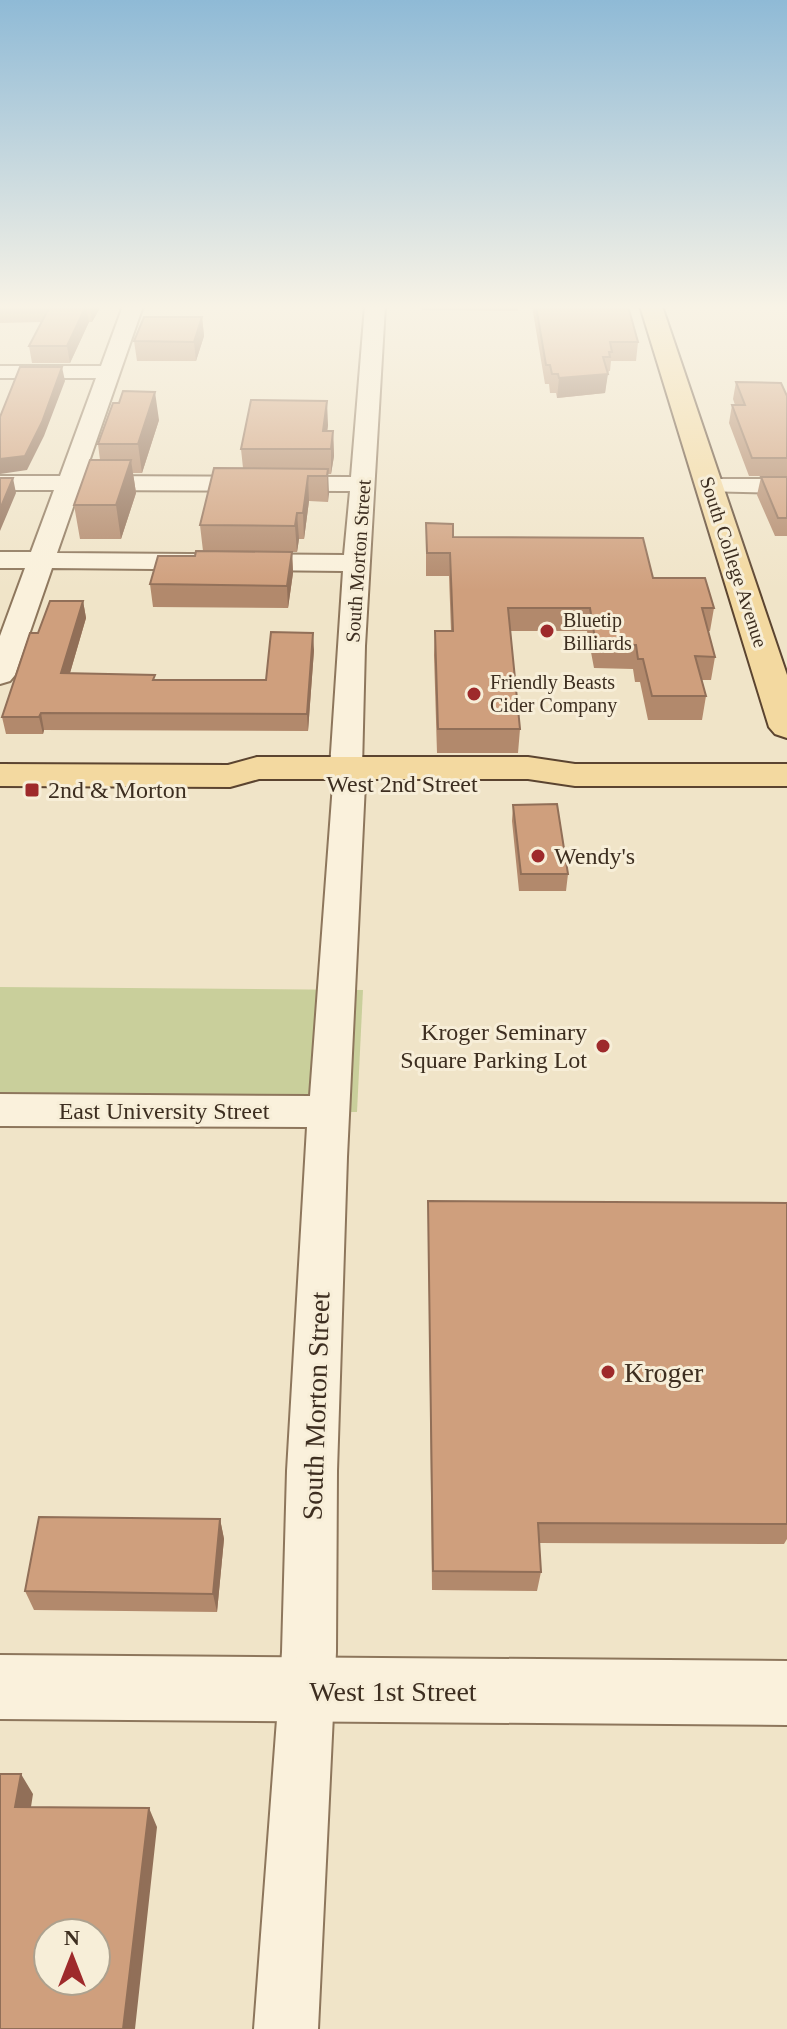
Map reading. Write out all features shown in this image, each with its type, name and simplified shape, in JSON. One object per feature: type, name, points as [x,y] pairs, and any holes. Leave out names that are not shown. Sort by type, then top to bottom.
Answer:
[{"type":"main road","name":"South College Avenue","points":[[682,401],[787,727]]},
{"type":"main road","name":"West 2nd Street","points":[[0,775],[230,776],[253,784],[348,776],[426,776],[531,784],[575,775],[787,775]]},
{"type":"street","points":[[0,675],[99,401]]},
{"type":"street","name":"South Morton Street","points":[[286,2029],[306,1691],[312,1471],[356,563],[369,401]]},
{"type":"street","points":[[0,483],[364,484]]},
{"type":"street","points":[[709,486],[787,486]]},
{"type":"street","points":[[0,560],[356,563]]},
{"type":"street","name":"East University Street","points":[[0,1110],[328,1112]]},
{"type":"street","name":"West 1st Street","points":[[0,1687],[787,1693]]},
{"type":"green space","points":[[0,987],[363,990],[357,1112],[0,1110]]},
{"type":"building","points":[[7,401],[50,401],[25,456],[0,459],[0,417]]},
{"type":"building","points":[[152,401],[138,444],[98,444],[113,403]]},
{"type":"building","points":[[251,401],[327,401],[323,431],[333,431],[331,449],[241,449]]},
{"type":"building","points":[[743,401],[787,401],[787,458],[752,458],[732,405],[745,405]]},
{"type":"building","points":[[90,460],[131,460],[116,505],[74,505]]},
{"type":"building","points":[[214,468],[328,469],[327,476],[308,476],[303,513],[297,513],[295,526],[200,525]]},
{"type":"building","points":[[761,477],[787,477],[787,518],[778,518]]},
{"type":"building","points":[[0,478],[13,478],[0,509]]},
{"type":"building","points":[[426,523],[453,524],[453,537],[643,538],[653,578],[705,578],[714,608],[702,608],[715,657],[695,656],[706,696],[652,696],[643,659],[638,659],[636,645],[596,645],[590,608],[508,608],[520,729],[438,729],[435,631],[453,631],[450,553],[427,553]]},
{"type":"building","points":[[196,551],[292,552],[287,586],[150,584],[158,556],[195,556]]},
{"type":"building","points":[[50,601],[83,601],[61,673],[155,675],[153,680],[266,680],[271,632],[313,633],[307,714],[41,713],[39,717],[2,717],[30,633],[38,633]]},
{"type":"building","name":"Wendy's","points":[[557,804],[568,874],[521,874],[513,805]]},
{"type":"building","name":"Kroger","points":[[428,1201],[787,1203],[787,1524],[538,1523],[541,1572],[433,1571]]},
{"type":"building","points":[[39,1517],[220,1519],[213,1594],[25,1591]]},
{"type":"building","points":[[0,1774],[21,1774],[15,1807],[149,1808],[123,2029],[0,2029]]},
{"type":"place","name":"Bluetip Billiards","points":[[547,631]]},
{"type":"place","name":"Friendly Beasts Cider Company","points":[[474,694]]},
{"type":"place","name":"2nd & Morton","points":[[32,790]]},
{"type":"place","name":"Wendy's","points":[[538,856]]},
{"type":"place","name":"Kroger Seminary Square Parking Lot","points":[[603,1046]]},
{"type":"place","name":"Kroger","points":[[608,1372]]}]
